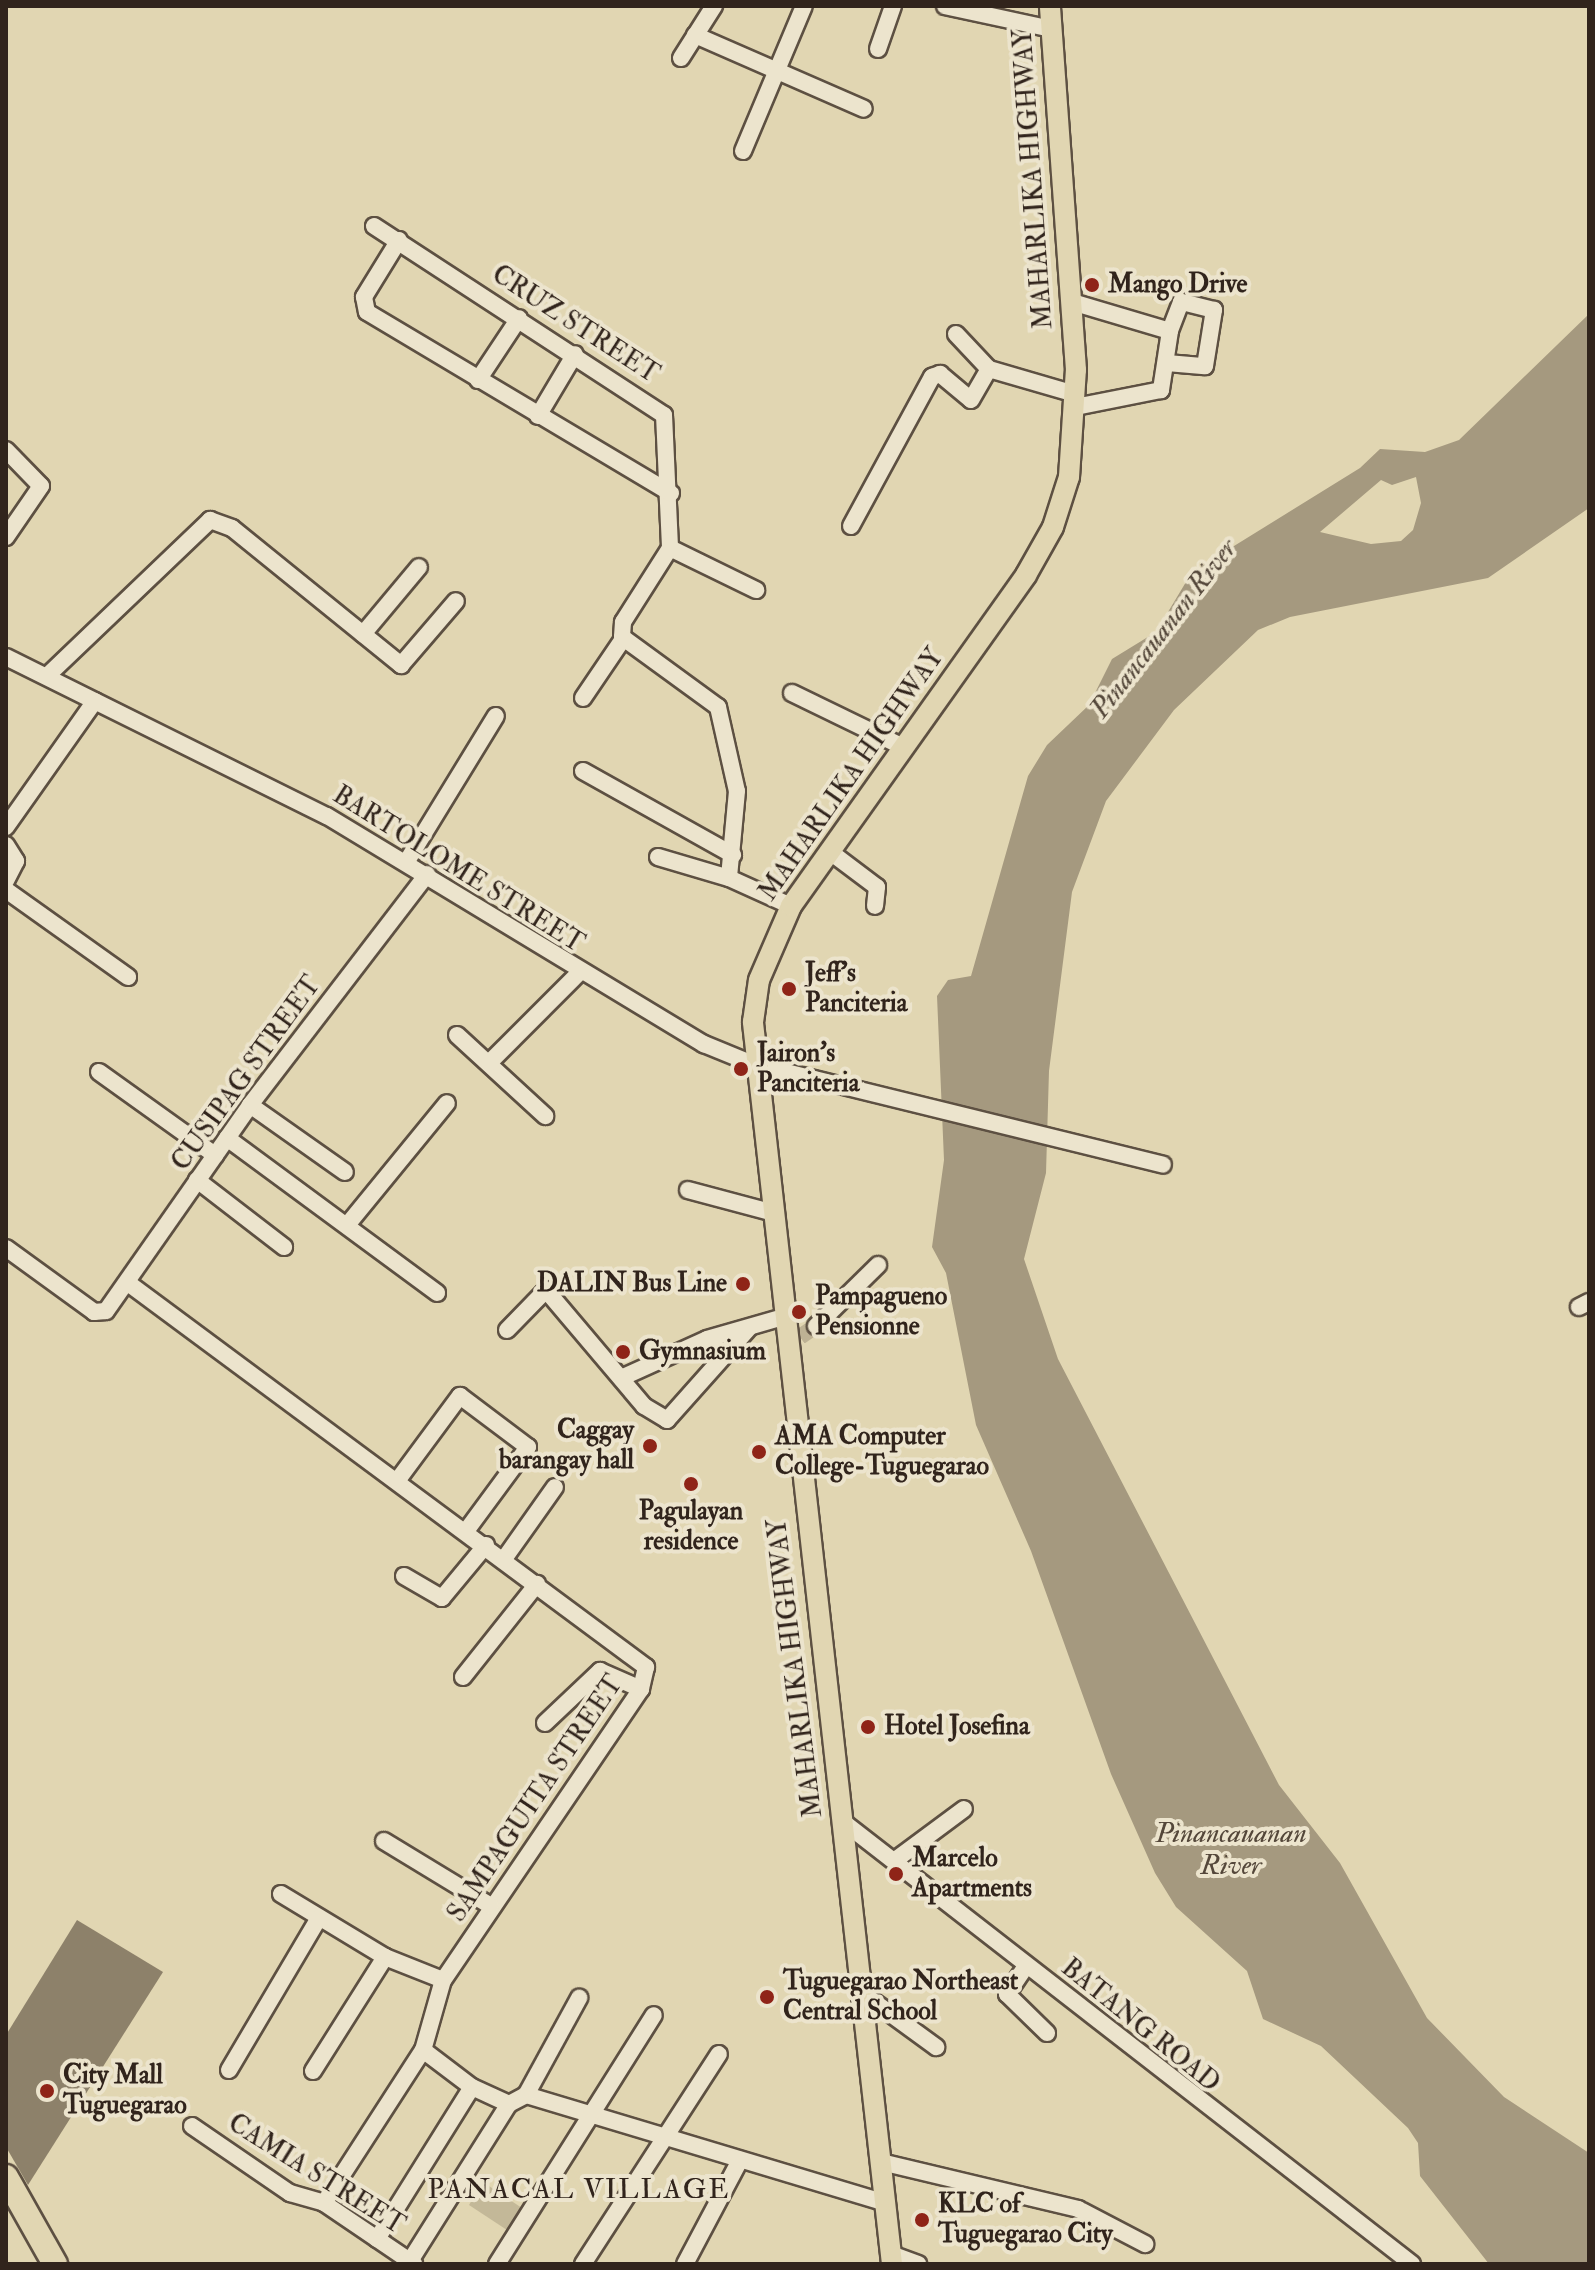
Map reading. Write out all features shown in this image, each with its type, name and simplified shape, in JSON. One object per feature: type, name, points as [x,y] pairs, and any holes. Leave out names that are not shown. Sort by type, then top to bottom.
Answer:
[{"type":"highway","points":[[6,2177],[55,2264]]},
{"type":"main road","name":"MAHARLIKA HIGHWAY","points":[[891,2259],[793,1338],[783,1317],[753,1064],[759,980],[791,906],[1053,527],[1069,477],[1075,400],[1072,302],[1050,6]]},
{"type":"street","points":[[681,58],[714,6]]},
{"type":"street","points":[[743,151],[804,6]]},
{"type":"street","points":[[878,49],[893,6]]},
{"type":"street","points":[[945,6],[1051,29]]},
{"type":"street","points":[[695,35],[777,75],[864,109]]},
{"type":"street","name":"CRUZ STREET","points":[[374,226],[575,354],[664,415],[671,493],[670,548]]},
{"type":"street","points":[[399,240],[364,297],[364,308],[478,380],[671,493]]},
{"type":"street","points":[[1072,302],[1170,331]]},
{"type":"street","points":[[956,334],[989,369],[1075,400],[1161,390],[1170,331],[1181,302],[1214,310],[1205,366],[1167,363]]},
{"type":"street","points":[[478,380],[519,318]]},
{"type":"street","points":[[538,416],[575,354]]},
{"type":"street","points":[[851,526],[932,377],[940,374],[971,400],[989,369]]},
{"type":"street","points":[[6,450],[41,486],[6,537]]},
{"type":"street","points":[[47,676],[210,520],[232,528],[401,665],[456,601]]},
{"type":"street","points":[[583,698],[623,639],[623,622],[670,548],[756,590]]},
{"type":"street","points":[[363,634],[419,567]]},
{"type":"street","points":[[623,639],[703,695],[723,717],[737,791],[729,878]]},
{"type":"street","name":"BARTOLOME STREET","points":[[6,657],[407,861],[579,973],[704,1044],[753,1064],[1163,1165]]},
{"type":"street","points":[[792,693],[903,747]]},
{"type":"street","points":[[6,827],[95,701]]},
{"type":"street","points":[[407,861],[496,716]]},
{"type":"street","points":[[583,771],[733,855]]},
{"type":"street","points":[[6,845],[16,861],[6,881]]},
{"type":"street","points":[[829,851],[877,887],[875,906]]},
{"type":"street","points":[[658,857],[729,878],[791,906]]},
{"type":"street","name":"CUSIPAG STREET","points":[[6,1248],[94,1312],[111,1306],[250,1105],[427,874]]},
{"type":"street","points":[[6,890],[128,977]]},
{"type":"street","points":[[489,1063],[579,973]]},
{"type":"street","points":[[457,1035],[545,1116]]},
{"type":"street","points":[[99,1072],[215,1155]]},
{"type":"street","points":[[348,1224],[447,1103]]},
{"type":"street","points":[[250,1105],[345,1172]]},
{"type":"street","points":[[227,1138],[348,1224],[437,1293]]},
{"type":"street","points":[[197,1180],[284,1247]]},
{"type":"street","points":[[688,1190],[770,1212]]},
{"type":"street","points":[[816,1326],[878,1265]]},
{"type":"street","name":"SAMPAGUITA STREET","points":[[128,1283],[641,1660],[648,1674],[641,1689],[443,1980],[423,2050],[324,2203]]},
{"type":"street","points":[[507,1330],[546,1290],[655,1416],[673,1417],[749,1328]]},
{"type":"street","points":[[621,1378],[707,1339],[783,1317]]},
{"type":"street","points":[[397,1481],[460,1396],[528,1447],[466,1531]]},
{"type":"street","points":[[504,1559],[555,1487]]},
{"type":"street","points":[[404,1576],[442,1598],[486,1545]]},
{"type":"street","points":[[463,1677],[537,1584]]},
{"type":"street","points":[[545,1723],[600,1671],[641,1689]]},
{"type":"street","points":[[894,1861],[964,1809]]},
{"type":"street","name":"BATANG ROAD","points":[[842,1821],[1412,2264]]},
{"type":"street","points":[[384,1841],[491,1906]]},
{"type":"street","points":[[281,1894],[385,1957],[443,1980]]},
{"type":"street","points":[[229,2070],[319,1918]]},
{"type":"street","points":[[313,2071],[385,1957]]},
{"type":"street","points":[[1026,1966],[1007,1994],[1047,2033]]},
{"type":"street","points":[[862,1993],[936,2047]]},
{"type":"street","points":[[403,2261],[509,2104],[526,2095],[579,1998]]},
{"type":"street","points":[[497,2264],[654,2015]]},
{"type":"street","points":[[423,2050],[472,2087],[509,2104]]},
{"type":"street","points":[[583,2264],[719,2054]]},
{"type":"street","points":[[377,2239],[472,2087]]},
{"type":"street","points":[[526,2095],[667,2133],[740,2160],[886,2203]]},
{"type":"street","name":"CAMIA STREET","points":[[192,2126],[290,2193],[324,2203],[403,2261]]},
{"type":"street","points":[[685,2264],[740,2160]]},
{"type":"street","points":[[881,2162],[1078,2209],[1145,2244]]},
{"type":"street","points":[[891,2259],[918,2264]]},
{"type":"shaded area","points":[[483,2182],[525,2210],[510,2232],[469,2205]]},
{"type":"water","name":"Pinancauanan River","points":[[1589,314],[1589,508],[1488,578],[1290,617],[1258,630],[1174,710],[1106,801],[1072,892],[1049,1071],[1046,1173],[1024,1259],[1058,1359],[1279,1785],[1340,1863],[1427,2018],[1504,2097],[1589,2153],[1589,2264],[1489,2264],[1420,2176],[1418,2143],[1408,2128],[1321,2046],[1263,2019],[1247,1971],[1176,1907],[1155,1873],[1111,1774],[1031,1551],[976,1425],[946,1273],[932,1247],[944,1160],[937,996],[948,980],[971,976],[1028,776],[1047,745],[1089,705],[1112,659],[1156,632],[1192,572],[1360,468],[1380,449],[1425,452],[1459,440]],"holes":[[[1416,477],[1421,503],[1413,530],[1401,541],[1371,544],[1320,532],[1381,480],[1392,485]]]},
{"type":"building","name":"City Mall Tuguegarao","points":[[77,1920],[163,1972],[28,2185],[6,2147],[6,2035]]},
{"type":"tunnel","points":[[800,1337],[816,1326]]},
{"type":"place","name":"Mango Drive","points":[[1092,285]]},
{"type":"place","name":"Jeff's Panciteria","points":[[789,989]]},
{"type":"place","name":"Jairon's Panciteria","points":[[741,1069]]},
{"type":"place","name":"DALIN Bus Line","points":[[743,1284]]},
{"type":"place","name":"Pampagueno Pensionne","points":[[799,1312]]},
{"type":"place","name":"Gymnasium","points":[[623,1352]]},
{"type":"place","name":"Caggay barangay hall","points":[[650,1446]]},
{"type":"place","name":"AMA Computer College-Tuguegarao","points":[[759,1452]]},
{"type":"place","name":"Pagulayan residence","points":[[691,1484]]},
{"type":"place","name":"Hotel Josefina","points":[[868,1727]]},
{"type":"place","name":"Marcelo Apartments","points":[[896,1874]]},
{"type":"place","name":"Tuguegarao Northeast Central School","points":[[767,1997]]},
{"type":"place","name":"City Mall Tuguegarao","points":[[47,2091]]},
{"type":"place","name":"KLC of Tuguegarao City","points":[[922,2220]]},
{"type":"district","name":"PANACAL VILLAGE","points":[[579,2190]]}]
